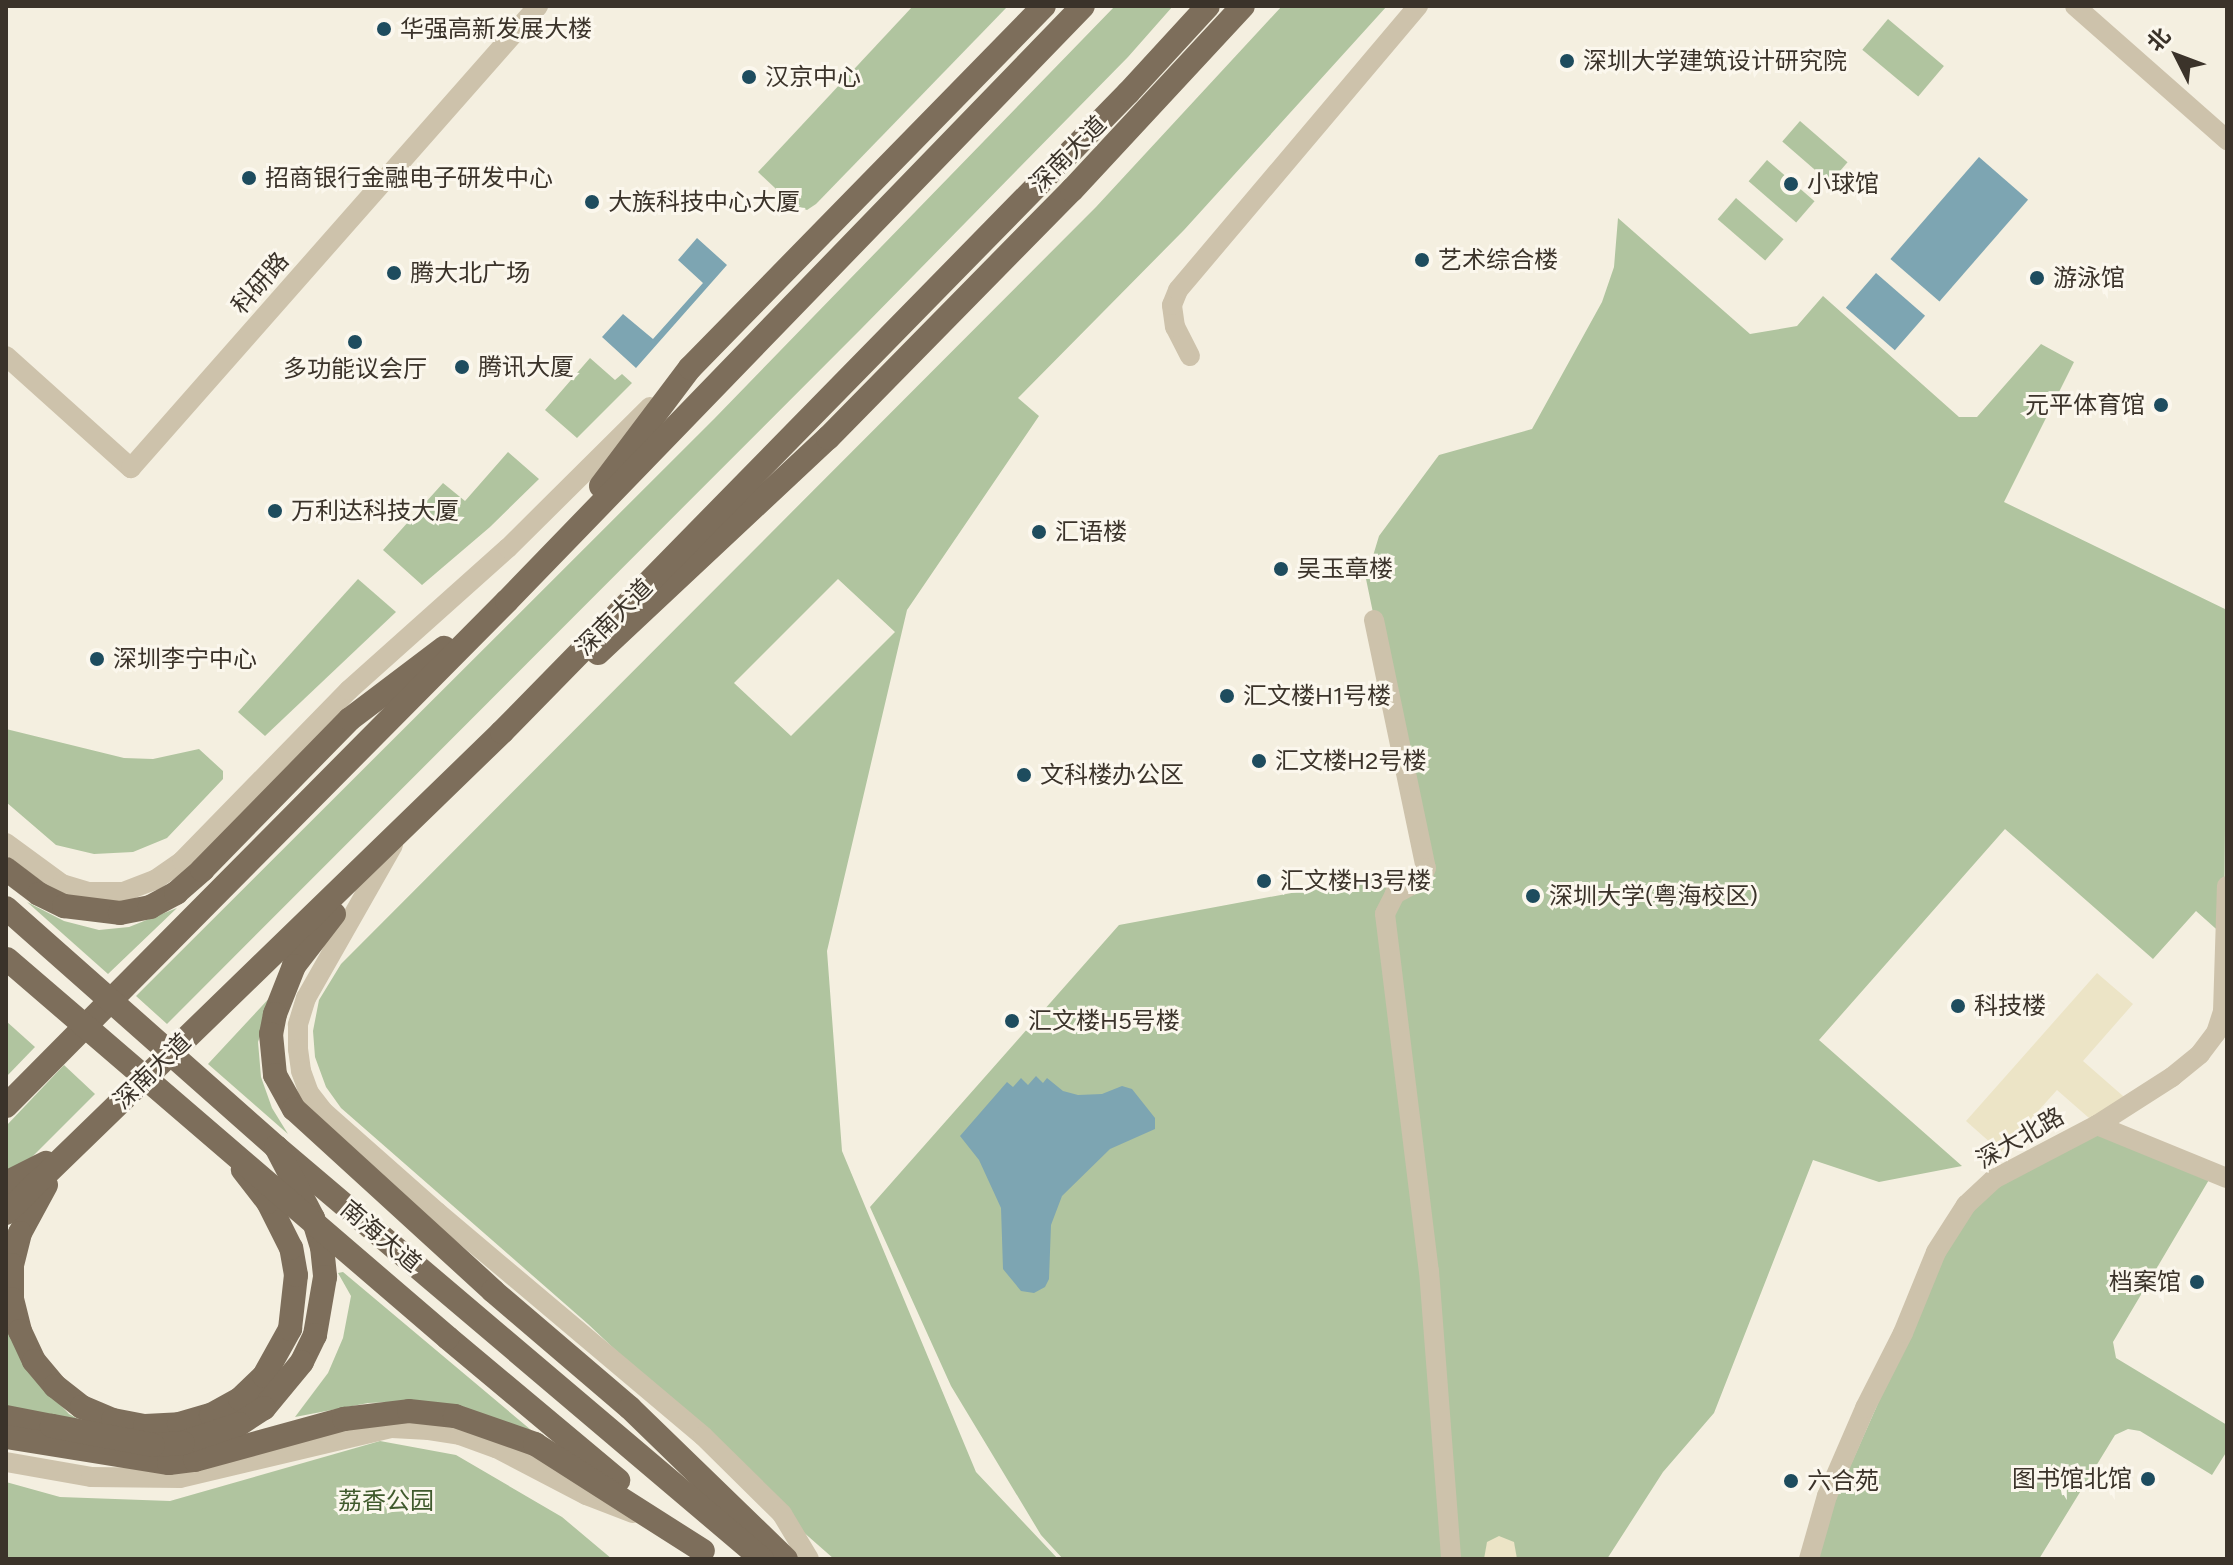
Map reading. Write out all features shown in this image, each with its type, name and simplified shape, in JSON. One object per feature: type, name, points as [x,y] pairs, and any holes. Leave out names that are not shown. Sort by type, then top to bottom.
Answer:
[{"type":"main road","points":[[978,117],[1046,6]]},
{"type":"main road","points":[[542,564],[690,368],[1046,6]]},
{"type":"main road","points":[[6,1106],[507,601],[1083,6]]},
{"type":"main road","name":"深南大道","points":[[6,1213],[502,732],[1128,93],[1208,6]]},
{"type":"main road","points":[[1204,49],[1236,6]]},
{"type":"main road","points":[[502,732],[618,637],[828,438],[1243,6]]},
{"type":"main road","points":[[904,361],[980,243]]},
{"type":"main road","points":[[731,499],[828,438]]},
{"type":"main road","points":[[6,869],[39,894],[64,906],[120,913],[150,907],[176,893],[202,870],[350,719],[507,601]]},
{"type":"main road","points":[[400,833],[294,966],[275,1014],[271,1034],[275,1075],[294,1109],[317,1135],[630,1408],[786,1559]]},
{"type":"main road","name":"南海大道","points":[[6,908],[276,1147],[762,1559]]},
{"type":"main road","name":"南海大道","points":[[6,958],[228,1153],[708,1555]]},
{"type":"main road","points":[[6,1417],[123,1441],[183,1443],[239,1424],[285,1387],[315,1335],[325,1277],[322,1247],[313,1218],[276,1147]]},
{"type":"main road","points":[[6,1183],[69,1150]]},
{"type":"main road","points":[[69,1150],[20,1233],[12,1265],[12,1299],[20,1331],[34,1361],[55,1386],[82,1407],[113,1420],[145,1426],[179,1424],[211,1415],[230,1404],[264,1376],[290,1329],[296,1275],[281,1223],[228,1153]]},
{"type":"main road","points":[[6,1437],[142,1461],[195,1460],[344,1419],[409,1411],[455,1416],[535,1444],[708,1555]]},
{"type":"street","name":"科研路","points":[[6,356],[131,468],[538,6]]},
{"type":"street","points":[[1190,356],[1175,327],[1172,305],[1178,290],[1418,6]]},
{"type":"street","points":[[2075,6],[2227,140]]},
{"type":"street","points":[[6,843],[62,884],[88,892],[123,892],[155,880],[173,868],[349,690],[508,548],[690,368]]},
{"type":"street","points":[[1374,620],[1426,868],[1421,880],[1395,894],[1385,914],[1429,1271],[1451,1559]]},
{"type":"street","points":[[400,833],[306,998],[298,1025],[298,1049],[301,1071],[309,1093],[324,1112],[437,1212],[703,1436],[782,1514],[809,1559]]},
{"type":"street","name":"深大北路","points":[[1809,1559],[1827,1496],[1948,1230],[1966,1205],[1994,1179],[2097,1125],[2172,1077],[2200,1054],[2216,1033],[2223,1012],[2227,886]]},
{"type":"street","points":[[2097,1125],[2227,1178]]},
{"type":"street","points":[[6,1462],[91,1477],[180,1478],[392,1428],[429,1430],[460,1435],[496,1448],[586,1495],[658,1521]]},
{"type":"green space","points":[[913,6],[1008,6],[816,204],[807,210],[792,204],[758,172]]},
{"type":"green space","points":[[1115,6],[1173,6],[1128,57],[862,328],[167,1024],[136,996],[714,419]]},
{"type":"green space","points":[[1282,6],[1387,6],[1184,230],[1018,398],[1039,416],[907,610],[827,951],[842,1151],[976,1472],[1058,1559],[834,1559],[768,1501],[736,1464],[588,1324],[341,1108],[326,1087],[315,1057],[313,1031],[319,1000],[341,964],[1096,207]],"holes":[[[838,579],[895,632],[791,736],[734,683]]]},
{"type":"green space","points":[[1888,19],[1944,66],[1918,97],[1862,50]]},
{"type":"green space","points":[[1800,121],[1848,162],[1830,183],[1782,141]]},
{"type":"green space","points":[[1767,160],[1815,201],[1796,222],[1749,181]]},
{"type":"green space","points":[[1736,198],[1784,239],[1765,260],[1718,219]]},
{"type":"green space","points":[[1618,218],[1750,334],[1797,326],[1823,296],[1959,417],[1977,417],[2041,344],[2074,362],[2004,502],[2227,610],[2224,936],[2196,911],[2153,959],[2005,829],[1819,1040],[1962,1166],[1879,1182],[1813,1160],[1714,1413],[1663,1472],[1607,1559],[1063,1559],[1041,1535],[951,1386],[870,1207],[1119,925],[1426,868],[1366,579],[1379,536],[1439,455],[1532,429],[1602,302],[1614,267]]},
{"type":"green space","points":[[590,358],[615,380],[622,374],[632,383],[577,438],[545,410]]},
{"type":"green space","points":[[508,452],[539,479],[490,527],[422,585],[383,550],[443,483],[465,501]]},
{"type":"green space","points":[[358,579],[396,612],[265,736],[238,712]]},
{"type":"green space","points":[[6,729],[124,758],[153,759],[199,749],[223,771],[223,779],[167,838],[133,852],[94,854],[56,845],[6,802]]},
{"type":"green space","points":[[27,902],[64,921],[99,930],[129,927],[177,908],[108,974]]},
{"type":"green space","points":[[275,992],[258,1042],[261,1077],[272,1108],[288,1134],[208,1064]]},
{"type":"green space","points":[[6,1021],[35,1047],[6,1077]]},
{"type":"green space","points":[[64,1065],[95,1094],[6,1183],[6,1126]]},
{"type":"green space","points":[[2097,1125],[2213,1173],[2113,1342],[2116,1358],[2227,1425],[2227,1451],[2212,1475],[2140,1431],[2128,1429],[2115,1435],[2039,1559],[1809,1559],[1966,1205]]},
{"type":"green space","points":[[343,1272],[531,1430],[518,1432],[413,1401],[368,1403],[295,1417],[328,1373],[343,1338],[351,1296],[338,1273]]},
{"type":"green space","points":[[6,1311],[29,1372],[69,1414],[98,1430],[6,1413]]},
{"type":"green space","name":"荔香公园","points":[[380,1441],[456,1455],[562,1517],[612,1559],[6,1559],[6,1482],[60,1497],[170,1501]]},
{"type":"shaded area","points":[[2097,973],[2133,1004],[2083,1061],[2131,1103],[2097,1125],[2057,1090],[2001,1152],[1966,1121]]},
{"type":"shaded area","points":[[1499,1536],[1514,1542],[1517,1559],[1484,1559],[1487,1542]]},
{"type":"water","points":[[1979,157],[2028,200],[1939,302],[1890,259]]},
{"type":"water","points":[[697,238],[727,265],[636,368],[602,337],[623,314],[653,339],[703,283],[678,260]]},
{"type":"water","points":[[1876,273],[1925,316],[1895,350],[1846,308]]},
{"type":"water","points":[[1036,1076],[1043,1083],[1047,1078],[1063,1091],[1078,1095],[1102,1094],[1122,1086],[1132,1089],[1155,1118],[1155,1129],[1110,1149],[1062,1196],[1051,1225],[1049,1279],[1045,1287],[1034,1293],[1021,1291],[1003,1269],[1001,1208],[979,1160],[960,1136],[1007,1082],[1013,1087],[1021,1078],[1028,1085]]},
{"type":"place","name":"华强高新发展大楼","points":[[384,29]]},
{"type":"place","name":"深圳大学建筑设计研究院","points":[[1567,61]]},
{"type":"place","name":"汉京中心","points":[[749,77]]},
{"type":"place","name":"招商银行金融电子研发中心","points":[[249,178]]},
{"type":"place","name":"小球馆","points":[[1791,184]]},
{"type":"place","name":"大族科技中心大厦","points":[[592,202]]},
{"type":"place","name":"艺术综合楼","points":[[1422,260]]},
{"type":"place","name":"腾大北广场","points":[[394,273]]},
{"type":"place","name":"游泳馆","points":[[2037,278]]},
{"type":"place","name":"多功能议会厅","points":[[355,342]]},
{"type":"place","name":"腾讯大厦","points":[[462,367]]},
{"type":"place","name":"元平体育馆","points":[[2161,405]]},
{"type":"place","name":"万利达科技大厦","points":[[275,511]]},
{"type":"place","name":"汇语楼","points":[[1039,532]]},
{"type":"place","name":"吴玉章楼","points":[[1281,569]]},
{"type":"place","name":"深圳李宁中心","points":[[97,659]]},
{"type":"place","name":"汇文楼H1号楼","points":[[1227,696]]},
{"type":"place","name":"汇文楼H2号楼","points":[[1259,761]]},
{"type":"place","name":"文科楼办公区","points":[[1024,775]]},
{"type":"place","name":"汇文楼H3号楼","points":[[1264,881]]},
{"type":"place","name":"深圳大学(粤海校区)","points":[[1533,896]]},
{"type":"place","name":"科技楼","points":[[1958,1006]]},
{"type":"place","name":"汇文楼H5号楼","points":[[1012,1021]]},
{"type":"place","name":"档案馆","points":[[2197,1282]]},
{"type":"place","name":"图书馆北馆","points":[[2148,1479]]},
{"type":"place","name":"六合苑","points":[[1791,1481]]}]
